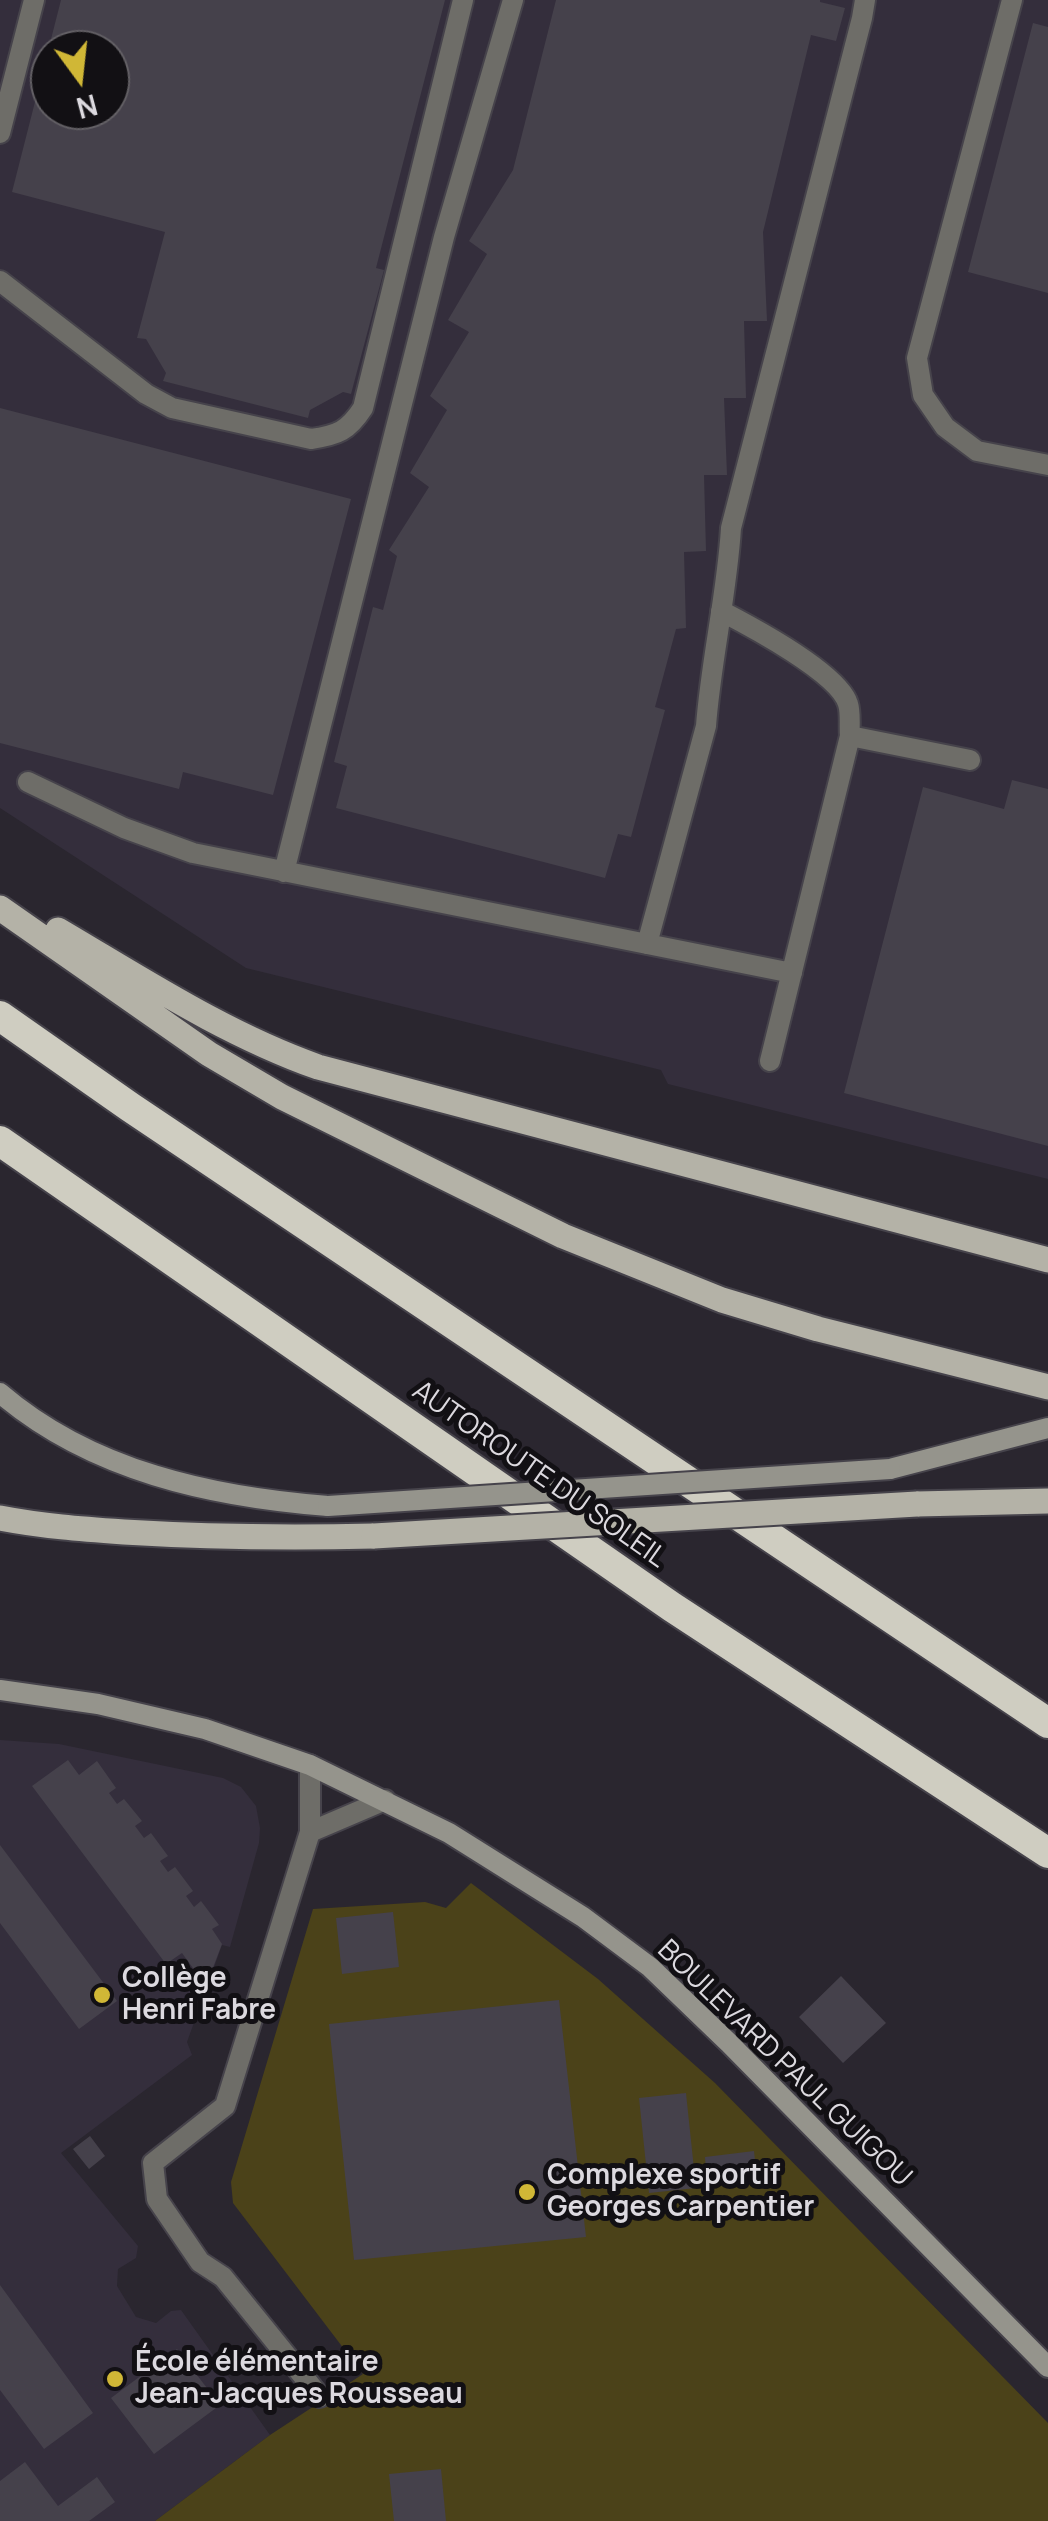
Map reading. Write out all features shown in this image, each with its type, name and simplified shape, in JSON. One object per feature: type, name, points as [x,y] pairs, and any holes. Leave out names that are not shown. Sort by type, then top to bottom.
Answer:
[{"type":"highway","points":[[0,1016],[1048,1723]]},
{"type":"highway","name":"AUTOROUTE DU SOLEIL","points":[[0,1140],[672,1608],[1048,1853]]},
{"type":"main road","points":[[0,896],[232,1032],[303,1062],[1048,1260]]},
{"type":"main road","points":[[0,908],[209,1054],[268,1088],[563,1236],[722,1300],[1048,1387]]},
{"type":"main road","points":[[0,1518],[28,1524],[179,1536],[298,1538],[916,1504],[1048,1501]]},
{"type":"street","points":[[0,134],[34,0]]},
{"type":"street","points":[[0,281],[146,394],[172,408],[311,439],[334,435],[352,425],[363,408],[464,0]]},
{"type":"street","points":[[284,872],[444,237],[513,0]]},
{"type":"street","points":[[646,944],[706,726],[731,528],[865,0]]},
{"type":"street","points":[[1012,0],[917,358],[923,395],[944,426],[977,451],[1048,465]]},
{"type":"street","points":[[721,611],[764,634],[834,683],[848,703],[850,736],[770,1062]]},
{"type":"street","points":[[850,736],[970,760]]},
{"type":"street","points":[[28,782],[124,828],[194,853],[792,974]]},
{"type":"street","points":[[0,1393],[54,1433],[112,1461],[227,1495],[328,1506],[890,1469],[1048,1428]]},
{"type":"street","name":"BOULEVARD PAUL GUIGOU","points":[[0,1690],[98,1704],[205,1728],[310,1764],[450,1833],[583,1917],[650,1967],[730,2043],[1048,2367]]},
{"type":"street","points":[[310,1764],[310,1832],[224,2106],[153,2164],[157,2199],[200,2262],[222,2277],[320,2397]]},
{"type":"street","points":[[310,1832],[385,1800]]},
{"type":"shaded area","points":[[0,0],[1048,0],[1048,1179],[668,1084],[661,1070],[246,968],[0,808]]},
{"type":"shaded area","points":[[0,1740],[59,1744],[223,1778],[241,1787],[256,1806],[259,1843],[230,1947],[222,1945],[187,2042],[192,2055],[61,2153],[138,2246],[136,2258],[118,2269],[117,2286],[136,2317],[156,2323],[171,2311],[181,2310],[270,2435],[155,2521],[0,2521]]},
{"type":"shaded area","name":"Complexe sportif Georges Carpentier","points":[[471,1883],[598,1979],[715,2083],[1048,2423],[1048,2521],[155,2521],[270,2435],[363,2374],[233,2203],[231,2182],[313,1909],[425,1902],[446,1908]]},
{"type":"building","points":[[61,0],[445,0],[376,268],[384,270],[351,394],[343,392],[310,410],[308,418],[163,381],[166,373],[146,339],[137,338],[165,232],[12,192],[30,121],[30,130],[130,130],[130,30],[53,30]]},
{"type":"building","points":[[556,0],[820,0],[845,8],[836,41],[811,35],[763,232],[767,321],[744,321],[746,398],[724,398],[727,475],[704,475],[706,551],[684,552],[686,628],[676,629],[655,707],[665,710],[631,837],[618,834],[605,878],[336,808],[347,766],[334,762],[373,607],[383,610],[397,556],[389,550],[429,487],[410,473],[447,410],[430,396],[469,332],[448,320],[487,254],[469,241],[513,170]]},
{"type":"building","points":[[1033,23],[1048,27],[1048,293],[968,272]]},
{"type":"building","points":[[0,408],[351,499],[273,795],[183,772],[179,789],[0,743]]},
{"type":"building","points":[[1012,780],[1048,789],[1048,1146],[844,1093],[923,787],[1004,809]]},
{"type":"building","points":[[68,1760],[79,1775],[97,1761],[116,1788],[109,1793],[117,1804],[124,1799],[142,1821],[135,1826],[144,1838],[151,1833],[168,1856],[160,1861],[168,1872],[175,1867],[193,1891],[186,1896],[194,1907],[201,1901],[219,1925],[212,1929],[222,1944],[206,1986],[182,1953],[166,1964],[32,1786]]},
{"type":"building","points":[[0,1845],[117,2001],[79,2029],[0,1923]]},
{"type":"building","points":[[393,1912],[399,1967],[342,1974],[336,1918]]},
{"type":"building","points":[[841,1976],[886,2023],[843,2063],[799,2017]]},
{"type":"building","points":[[559,2000],[586,2237],[354,2260],[329,2024]]},
{"type":"building","points":[[686,2093],[696,2188],[649,2193],[639,2098]]},
{"type":"building","points":[[90,2136],[105,2156],[89,2169],[73,2149]]},
{"type":"building","points":[[754,2151],[757,2179],[707,2185],[705,2157]]},
{"type":"building","points":[[0,2285],[93,2413],[44,2449],[0,2390]]},
{"type":"building","points":[[177,2349],[220,2405],[154,2454],[111,2398]]},
{"type":"building","points":[[25,2462],[58,2506],[97,2477],[115,2502],[89,2521],[0,2521],[0,2481]]},
{"type":"building","points":[[441,2469],[446,2521],[394,2521],[389,2474]]},
{"type":"place","name":"Collège Henri Fabre","points":[[102,1995]]},
{"type":"place","name":"Complexe sportif Georges Carpentier","points":[[527,2192]]},
{"type":"place","name":"École élémentaire Jean-Jacques Rousseau","points":[[115,2379]]}]
